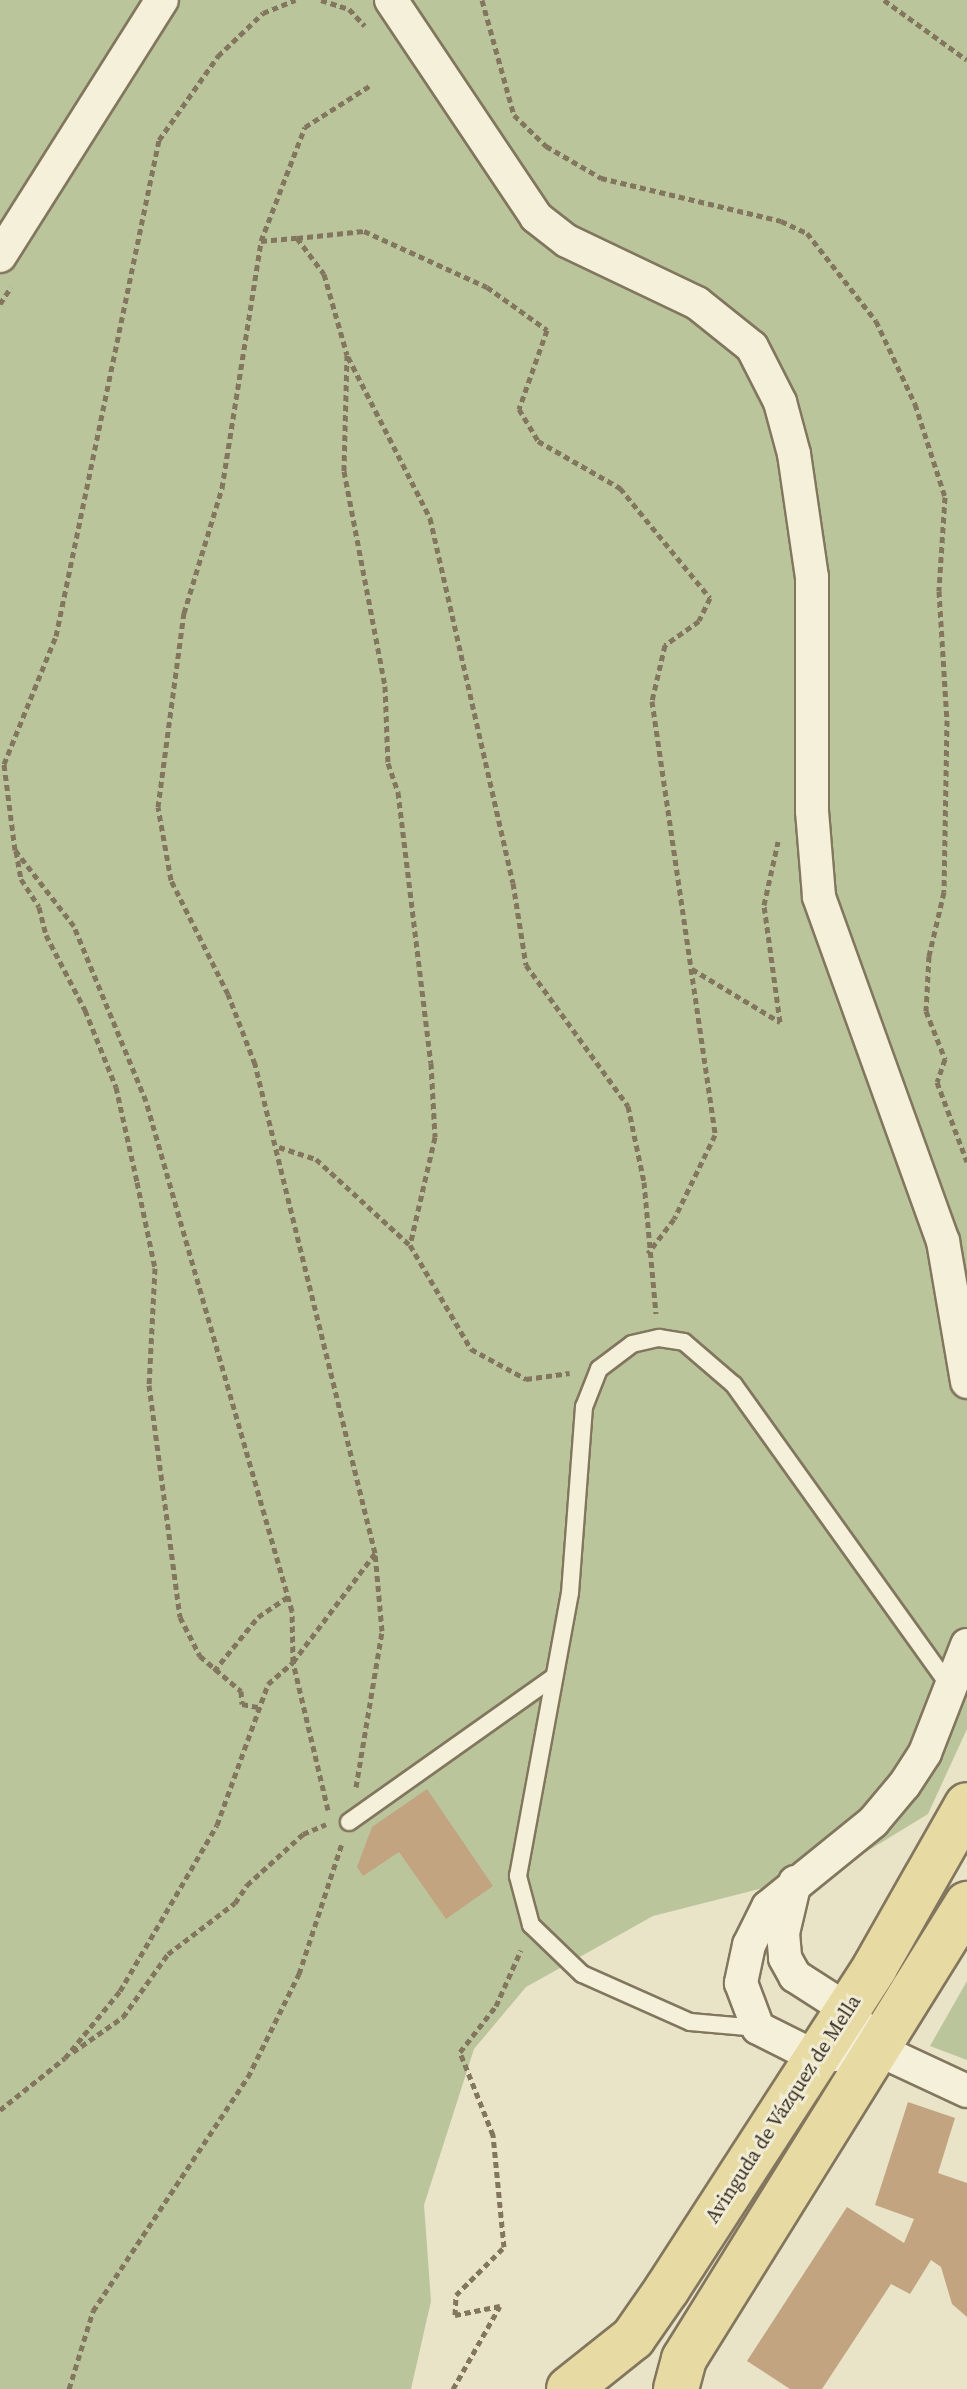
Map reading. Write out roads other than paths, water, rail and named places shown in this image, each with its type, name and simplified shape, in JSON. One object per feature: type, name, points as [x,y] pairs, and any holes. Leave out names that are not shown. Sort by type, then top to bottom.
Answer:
[{"type":"main road","name":"Avinguda de Vázquez de Mella","points":[[569,2389],[633,2338],[954,1849],[967,1805]]},
{"type":"main road","points":[[676,2389],[684,2359],[967,1904]]},
{"type":"street","points":[[0,256],[162,0]]},
{"type":"street","points":[[391,0],[536,217],[567,241],[697,303],[752,347],[780,402],[794,454],[812,577],[812,811],[819,897],[943,1241],[967,1382]]},
{"type":"street","points":[[879,2050],[816,2057],[758,2028],[741,1983],[749,1945],[768,1907],[795,1882],[873,1822],[904,1785],[925,1753],[967,1645]]},
{"type":"street","points":[[795,1882],[783,1933],[785,1958],[795,1976],[848,2010],[879,2050],[967,2091]]},
{"type":"lane","points":[[758,2028],[690,2022],[582,1974],[531,1925],[518,1876],[570,1593],[584,1407],[599,1369],[632,1344],[659,1338],[684,1342],[734,1385],[951,1688]]},
{"type":"lane","points":[[349,1822],[554,1677]]}]
